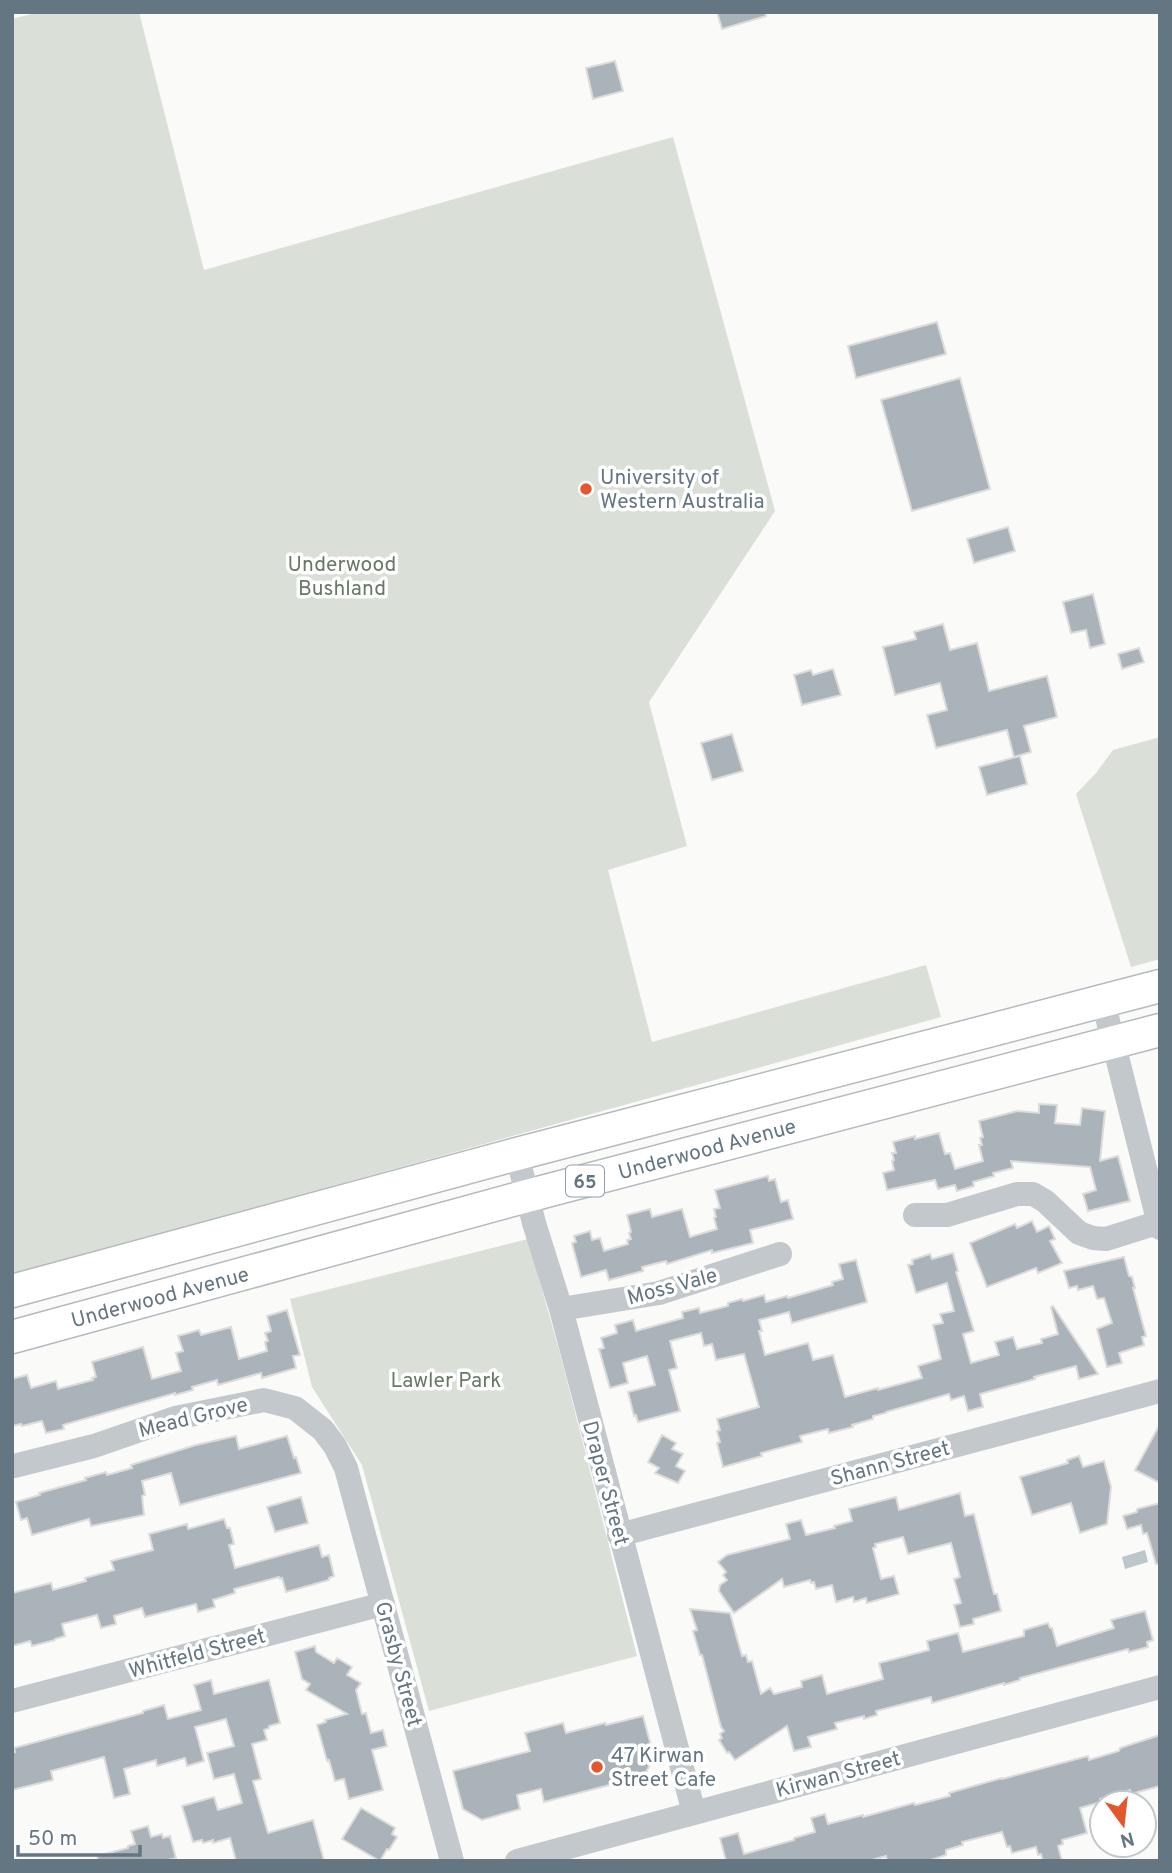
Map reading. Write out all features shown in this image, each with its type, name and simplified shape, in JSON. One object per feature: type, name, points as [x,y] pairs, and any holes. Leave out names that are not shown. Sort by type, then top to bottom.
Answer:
[{"type":"main road","name":"Underwood Avenue","points":[[12,1292],[517,1154],[1160,986]]},
{"type":"main road","name":"Underwood Avenue","points":[[12,1337],[527,1196],[1160,1030]]},
{"type":"street","points":[[915,1215],[947,1215],[1017,1194],[1033,1194],[1045,1201],[1079,1233],[1093,1238],[1106,1238],[1159,1224],[1103,1001]]},
{"type":"street","name":"Draper Street","points":[[517,1154],[561,1309],[694,1813]]},
{"type":"street","name":"Moss Vale","points":[[561,1309],[659,1293],[780,1254]]},
{"type":"street","name":"Shann Street","points":[[620,1535],[1160,1391]]},
{"type":"street","name":"Mead Grove","points":[[14,1465],[93,1446],[175,1418],[264,1400],[295,1408],[323,1430],[346,1468]]},
{"type":"street","name":"Grasby Street","points":[[346,1468],[452,1861]]},
{"type":"street","name":"Whitfeld Street","points":[[12,1701],[383,1604]]},
{"type":"street","name":"Kirwan Street","points":[[517,1861],[579,1853],[694,1813],[1160,1687]]},
{"type":"green space","name":"Underwood Bushland","points":[[39,12],[139,12],[204,270],[673,137],[775,511],[649,702],[687,846],[608,870],[652,1042],[926,965],[941,1017],[12,1275],[12,19]]},
{"type":"green space","points":[[1160,737],[1160,959],[1131,967],[1076,794],[1113,750]]},
{"type":"green space","name":"Lawler Park","points":[[528,1239],[637,1656],[429,1711],[362,1465],[312,1387],[290,1299]]},
{"type":"shaded area","points":[[1145,1550],[1148,1562],[1125,1569],[1122,1557]]},
{"type":"building","points":[[717,12],[765,12],[766,16],[722,29]]},
{"type":"building","points":[[615,61],[623,91],[593,99],[586,68]]},
{"type":"building","points":[[937,322],[946,354],[856,378],[848,346]]},
{"type":"building","points":[[960,378],[990,489],[912,511],[881,400]]},
{"type":"building","points":[[1008,527],[1015,551],[974,563],[967,539]]},
{"type":"building","points":[[1093,594],[1105,644],[1090,648],[1086,630],[1071,633],[1063,602]]},
{"type":"building","points":[[943,624],[950,650],[977,643],[989,691],[1047,676],[1057,717],[1024,726],[1031,752],[1014,757],[1007,730],[936,748],[927,715],[947,710],[940,683],[895,695],[883,647],[916,639],[914,632]]},
{"type":"building","points":[[1139,648],[1144,662],[1122,669],[1118,654]]},
{"type":"building","points":[[833,669],[841,695],[802,705],[794,675],[811,670],[813,675]]},
{"type":"building","points":[[732,734],[743,771],[712,780],[701,743]]},
{"type":"building","points":[[1020,756],[1027,784],[987,795],[979,767]]},
{"type":"building","points":[[1039,1104],[1057,1105],[1055,1123],[1080,1125],[1082,1108],[1105,1111],[1100,1161],[1118,1156],[1130,1201],[1088,1211],[1083,1194],[1096,1190],[1090,1167],[1011,1161],[1013,1168],[993,1173],[994,1176],[973,1182],[974,1186],[957,1191],[955,1185],[938,1189],[935,1180],[887,1190],[883,1173],[894,1170],[892,1153],[896,1153],[893,1142],[939,1133],[945,1154],[950,1153],[955,1169],[983,1161],[979,1145],[982,1145],[980,1138],[983,1137],[979,1121],[1017,1111],[1039,1113]]},
{"type":"building","points":[[768,1176],[769,1181],[775,1179],[781,1202],[788,1200],[793,1219],[750,1230],[753,1243],[712,1253],[712,1250],[667,1264],[666,1261],[642,1267],[643,1271],[609,1280],[606,1270],[581,1277],[572,1243],[576,1242],[574,1236],[590,1231],[592,1240],[600,1238],[604,1251],[628,1244],[631,1232],[627,1215],[650,1209],[652,1217],[682,1209],[690,1237],[717,1229],[714,1209],[720,1208],[715,1190]]},
{"type":"building","points":[[1032,1221],[1037,1232],[1049,1226],[1055,1239],[1050,1241],[1062,1263],[1038,1273],[1036,1268],[987,1287],[970,1243],[1015,1224],[1017,1228]]},
{"type":"building","points":[[953,1253],[974,1331],[963,1334],[971,1363],[999,1355],[995,1342],[1013,1337],[1017,1349],[1042,1343],[1041,1339],[1058,1334],[1051,1307],[1053,1306],[1098,1374],[1079,1379],[1076,1366],[1034,1377],[1035,1379],[980,1394],[983,1407],[968,1411],[964,1396],[951,1400],[949,1394],[873,1416],[873,1419],[852,1425],[853,1427],[829,1433],[828,1429],[800,1436],[802,1442],[723,1467],[717,1443],[720,1442],[717,1431],[720,1430],[717,1419],[759,1407],[744,1354],[716,1360],[712,1344],[704,1346],[701,1333],[670,1341],[677,1368],[669,1370],[680,1411],[638,1422],[628,1392],[655,1385],[647,1356],[623,1363],[628,1383],[610,1388],[599,1349],[604,1348],[601,1338],[617,1333],[615,1325],[633,1320],[636,1331],[683,1318],[682,1312],[699,1308],[700,1313],[728,1306],[728,1303],[742,1299],[743,1301],[764,1295],[766,1302],[787,1296],[788,1298],[833,1285],[832,1282],[843,1279],[839,1264],[856,1260],[867,1302],[792,1323],[789,1312],[759,1320],[765,1355],[808,1343],[813,1360],[833,1355],[845,1397],[922,1378],[918,1366],[941,1359],[933,1325],[943,1323],[940,1314],[954,1311],[947,1283],[916,1293],[908,1265],[913,1264],[912,1260],[930,1254],[932,1259]]},
{"type":"building","points":[[1124,1257],[1129,1276],[1132,1277],[1146,1336],[1142,1337],[1144,1345],[1119,1353],[1122,1363],[1107,1367],[1097,1329],[1112,1323],[1104,1298],[1097,1299],[1093,1286],[1078,1290],[1077,1286],[1069,1288],[1064,1271]]},
{"type":"building","points":[[287,1310],[300,1355],[293,1356],[296,1368],[262,1378],[261,1373],[218,1385],[217,1380],[192,1387],[193,1390],[63,1425],[64,1429],[46,1433],[42,1421],[12,1426],[12,1379],[27,1375],[31,1388],[56,1381],[58,1389],[93,1380],[92,1378],[96,1377],[92,1362],[143,1347],[152,1379],[181,1371],[176,1353],[183,1351],[178,1336],[199,1330],[201,1335],[231,1327],[239,1359],[267,1351],[265,1333],[271,1331],[267,1316]]},
{"type":"building","points":[[1160,1424],[1160,1483],[1135,1470]]},
{"type":"building","points":[[662,1435],[676,1443],[672,1449],[683,1454],[676,1466],[685,1471],[678,1483],[655,1473],[659,1468],[648,1462]]},
{"type":"building","points":[[236,1436],[239,1449],[287,1436],[301,1473],[180,1505],[171,1473],[142,1481],[145,1495],[142,1496],[144,1515],[91,1526],[89,1519],[32,1535],[27,1518],[21,1520],[16,1502],[40,1495],[39,1493],[106,1472],[107,1475],[132,1468],[131,1465],[196,1445]]},
{"type":"building","points":[[1079,1456],[1083,1467],[1104,1461],[1111,1487],[1107,1524],[1080,1533],[1071,1503],[1032,1515],[1020,1477],[1068,1463],[1067,1460]]},
{"type":"building","points":[[960,1493],[965,1516],[974,1514],[994,1594],[997,1594],[1001,1611],[973,1619],[974,1624],[960,1627],[954,1605],[961,1603],[954,1579],[960,1577],[951,1543],[908,1554],[903,1537],[875,1544],[876,1547],[873,1548],[881,1579],[894,1576],[899,1594],[867,1603],[866,1598],[854,1602],[853,1597],[836,1602],[832,1585],[816,1589],[814,1582],[811,1583],[810,1580],[784,1587],[782,1579],[734,1613],[719,1591],[720,1585],[727,1580],[723,1575],[726,1572],[718,1562],[727,1555],[790,1539],[786,1524],[801,1520],[806,1535],[852,1521],[849,1509],[896,1497],[899,1510]]},
{"type":"building","points":[[301,1497],[308,1523],[275,1532],[267,1507]]},
{"type":"building","points":[[1160,1503],[1160,1564],[1156,1564],[1147,1533],[1143,1534],[1141,1525],[1127,1529],[1123,1516]]},
{"type":"building","points":[[224,1519],[227,1528],[230,1528],[234,1544],[229,1545],[235,1568],[319,1545],[322,1557],[329,1555],[334,1576],[329,1580],[286,1592],[282,1578],[279,1577],[234,1589],[235,1593],[213,1600],[215,1607],[198,1612],[196,1604],[145,1617],[142,1608],[114,1616],[116,1624],[101,1628],[97,1615],[62,1624],[65,1636],[55,1640],[32,1646],[30,1641],[12,1646],[12,1593],[51,1583],[53,1590],[86,1581],[85,1578],[114,1570],[111,1561],[153,1550],[149,1534],[187,1524],[188,1529]]},
{"type":"building","points":[[690,1609],[730,1613],[742,1656],[746,1655],[748,1662],[752,1661],[761,1694],[770,1688],[774,1694],[802,1687],[801,1681],[822,1675],[827,1694],[883,1679],[879,1663],[929,1650],[927,1641],[958,1633],[963,1652],[1024,1636],[1024,1630],[1048,1623],[1057,1646],[1114,1628],[1111,1620],[1145,1611],[1153,1640],[1147,1642],[1148,1647],[1129,1652],[1128,1649],[1020,1678],[1004,1685],[932,1703],[931,1697],[876,1711],[877,1715],[864,1719],[864,1716],[835,1723],[837,1729],[808,1737],[811,1747],[794,1751],[787,1726],[735,1760],[719,1740],[724,1731],[693,1631],[697,1630]]},
{"type":"building","points":[[315,1646],[316,1652],[334,1663],[337,1658],[352,1667],[347,1675],[361,1683],[356,1690],[362,1714],[366,1713],[371,1733],[383,1730],[387,1746],[372,1750],[383,1790],[349,1799],[344,1779],[335,1781],[317,1725],[347,1714],[306,1690],[310,1684],[302,1679],[295,1652]]},
{"type":"building","points":[[211,1680],[214,1694],[269,1680],[280,1723],[264,1730],[267,1740],[252,1744],[261,1779],[253,1781],[268,1833],[313,1820],[324,1861],[236,1861],[230,1838],[213,1843],[213,1840],[193,1842],[182,1806],[214,1797],[218,1810],[242,1803],[234,1774],[214,1779],[207,1753],[234,1746],[226,1719],[195,1727],[204,1761],[187,1766],[185,1758],[157,1766],[156,1760],[124,1769],[130,1794],[114,1798],[104,1757],[51,1771],[53,1780],[12,1790],[14,1748],[164,1705],[168,1719],[201,1710],[194,1685]]},
{"type":"building","points":[[643,1716],[654,1757],[644,1776],[544,1802],[541,1789],[517,1795],[520,1809],[482,1820],[463,1809],[453,1771],[530,1751],[525,1733],[563,1723],[566,1733]]},
{"type":"building","points":[[1160,1735],[1160,1786],[1149,1789],[1088,1789],[1088,1806],[1080,1808],[1087,1833],[1062,1840],[1063,1844],[1058,1846],[1062,1861],[1043,1861],[1036,1847],[1012,1853],[1002,1832],[962,1842],[963,1845],[946,1850],[946,1855],[928,1861],[887,1861],[886,1856],[868,1861],[726,1861],[720,1838],[738,1833],[744,1854],[815,1832],[811,1818],[825,1814],[828,1824],[863,1817],[950,1796],[949,1793],[1088,1756],[1089,1760],[1119,1751],[1120,1748]]},
{"type":"building","points":[[361,1808],[395,1828],[392,1834],[397,1837],[380,1861],[342,1839]]},
{"type":"building","points":[[148,1826],[151,1837],[162,1834],[163,1838],[170,1836],[176,1858],[164,1861],[98,1861],[97,1856],[135,1844],[131,1831]]},
{"type":"place","name":"University of Western Australia","points":[[586,489]]},
{"type":"place","name":"47 Kirwan Street Cafe","points":[[597,1767]]}]
